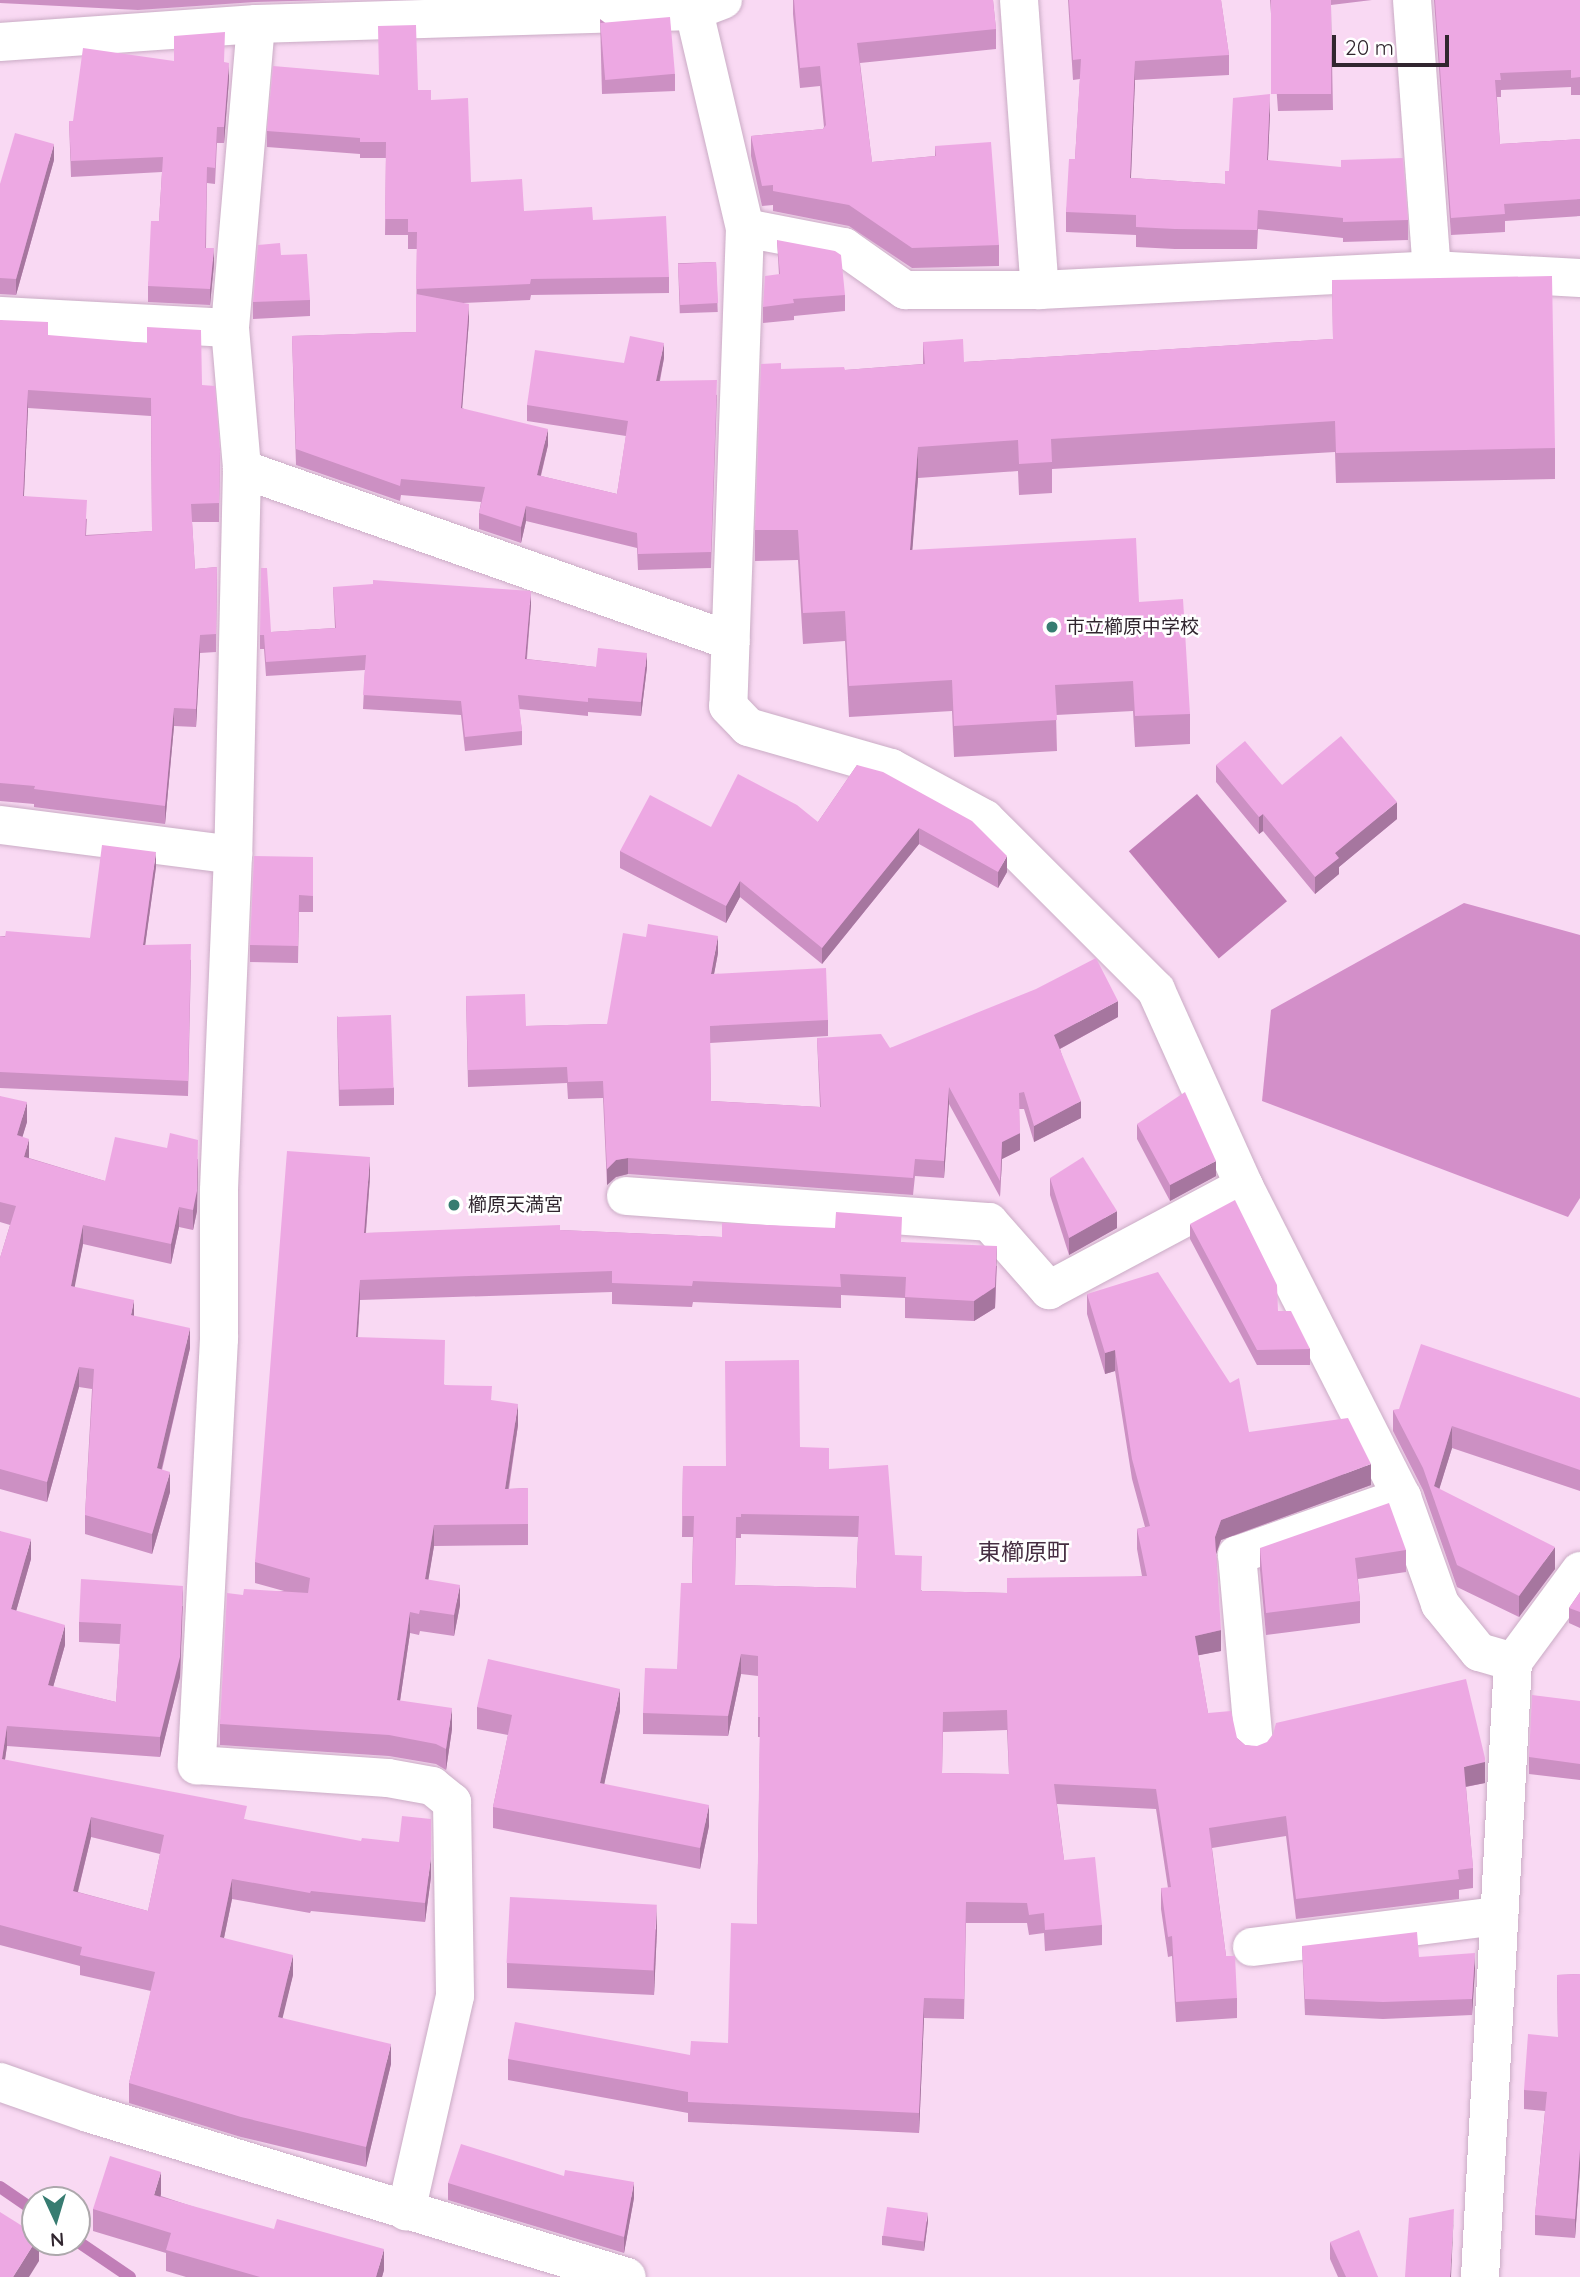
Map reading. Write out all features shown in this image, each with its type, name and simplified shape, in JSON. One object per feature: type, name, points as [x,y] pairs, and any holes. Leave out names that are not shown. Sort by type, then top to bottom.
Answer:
[{"type":"street","points":[[1019,0],[1040,290]]},
{"type":"street","points":[[1412,0],[1432,270]]},
{"type":"street","points":[[0,42],[256,24],[704,4],[745,228],[728,706],[748,727],[891,768],[985,819],[1156,990],[1244,1186],[1402,1497],[1440,1604],[1479,1652],[1513,1662]]},
{"type":"street","points":[[256,24],[230,328],[242,469],[233,855],[219,1191],[219,1339],[197,1765],[388,1778],[432,1786],[452,1802],[455,1996],[406,2211]]},
{"type":"street","points":[[745,228],[844,247],[905,290],[1040,290],[1432,270],[1580,278]]},
{"type":"street","points":[[0,316],[230,328]]},
{"type":"street","points":[[242,469],[731,641]]},
{"type":"street","points":[[0,825],[233,855]]},
{"type":"street","points":[[626,1196],[989,1222],[1049,1290],[1244,1186]]},
{"type":"street","points":[[1254,1745],[1237,1556],[1402,1497]]},
{"type":"street","points":[[1480,2277],[1513,1662],[1580,1571]]},
{"type":"street","points":[[1252,1947],[1499,1916]]},
{"type":"street","points":[[0,2082],[88,2113],[627,2277]]},
{"type":"shaded area","points":[[1197,794],[1287,901],[1219,958],[1129,851]]},
{"type":"shaded area","points":[[1464,903],[1580,935],[1580,1198],[1568,1217],[1262,1101],[1271,1010]]},
{"type":"building","points":[[794,0],[993,0],[996,29],[857,43],[872,162],[936,156],[935,146],[991,142],[999,245],[912,248],[849,205],[773,191],[773,185],[762,186],[751,136],[823,129],[826,125],[820,66],[800,68]]},
{"type":"building","points":[[1069,0],[1221,0],[1229,55],[1135,61],[1130,178],[1225,184],[1225,171],[1229,171],[1233,98],[1270,94],[1267,160],[1341,167],[1341,160],[1403,158],[1408,220],[1343,222],[1343,218],[1258,210],[1257,230],[1175,229],[1136,227],[1136,215],[1066,212],[1069,159],[1075,159],[1081,59],[1073,60]]},
{"type":"building","points":[[1271,0],[1331,0],[1331,94],[1271,94]]},
{"type":"building","points":[[1435,0],[1580,0],[1580,77],[1571,78],[1571,70],[1500,73],[1501,80],[1495,80],[1500,144],[1580,139],[1580,199],[1504,204],[1505,214],[1451,218]]},
{"type":"building","points":[[670,17],[675,74],[605,80],[600,23]]},
{"type":"building","points":[[416,25],[418,90],[431,90],[431,100],[468,98],[471,182],[522,179],[524,211],[592,207],[593,220],[666,216],[669,277],[531,279],[530,284],[416,289],[417,232],[408,232],[408,219],[385,219],[386,142],[360,142],[360,138],[267,131],[273,66],[379,75],[378,26]]},
{"type":"building","points":[[225,32],[224,62],[229,63],[224,127],[217,127],[215,168],[207,167],[205,248],[214,248],[210,289],[148,286],[151,221],[159,221],[163,157],[71,161],[69,121],[73,121],[83,48],[174,61],[174,36]]},
{"type":"building","points":[[15,133],[54,144],[16,279],[0,278],[0,184]]},
{"type":"building","points":[[777,240],[835,251],[841,255],[845,295],[793,299],[794,303],[763,307],[765,276],[780,274]]},
{"type":"building","points":[[280,243],[281,255],[307,254],[310,300],[253,302],[258,245]]},
{"type":"building","points":[[716,262],[718,303],[680,305],[678,264]]},
{"type":"building","points":[[1552,276],[1555,448],[1336,453],[1335,421],[1051,439],[1052,462],[1019,464],[1018,440],[918,447],[910,550],[1136,538],[1139,602],[1183,599],[1190,714],[1135,716],[1133,681],[1055,685],[1057,720],[954,726],[952,680],[849,686],[845,611],[803,613],[798,530],[755,530],[761,364],[781,363],[781,369],[844,367],[845,370],[925,364],[923,342],[963,339],[964,362],[1333,339],[1332,280]]},
{"type":"building","points":[[416,294],[469,304],[461,408],[548,429],[537,475],[617,494],[628,421],[527,405],[535,350],[624,363],[630,336],[664,343],[656,381],[717,380],[711,552],[638,554],[637,533],[526,506],[521,527],[479,513],[485,487],[401,479],[400,486],[296,449],[292,336],[416,332]]},
{"type":"building","points":[[0,320],[48,322],[48,335],[147,343],[147,327],[201,330],[202,385],[215,386],[220,451],[219,503],[191,504],[195,569],[217,567],[216,634],[200,635],[196,709],[174,708],[165,806],[0,783]],"holes":[[[28,390],[151,398],[152,531],[85,536],[87,500],[23,496]]]},
{"type":"building","points":[[261,568],[267,568],[271,632],[336,628],[333,587],[373,584],[373,580],[531,591],[525,659],[596,667],[598,648],[647,653],[641,702],[588,698],[588,702],[518,695],[522,731],[465,737],[461,701],[363,695],[366,655],[266,662],[264,635],[260,635]]},
{"type":"building","points":[[1341,736],[1397,802],[1335,853],[1339,858],[1315,877],[1263,814],[1259,817],[1216,765],[1245,741],[1282,785]]},
{"type":"building","points":[[857,765],[883,772],[972,821],[1007,856],[998,872],[919,828],[822,948],[740,881],[726,906],[620,851],[650,795],[711,827],[738,774],[797,805],[818,822]]},
{"type":"building","points":[[102,845],[156,852],[143,945],[191,944],[188,1081],[0,1072],[0,936],[5,937],[6,931],[90,938]]},
{"type":"building","points":[[254,856],[313,857],[313,896],[299,895],[298,946],[250,945]]},
{"type":"building","points":[[648,924],[718,936],[711,974],[826,968],[828,1020],[710,1026],[711,1101],[821,1107],[817,1038],[881,1034],[890,1048],[1036,989],[1096,958],[1118,1001],[1054,1035],[1081,1101],[1034,1126],[1024,1092],[1019,1093],[1020,1133],[1002,1142],[1000,1181],[949,1087],[944,1161],[915,1159],[913,1178],[628,1158],[616,1160],[607,1169],[603,1081],[568,1082],[567,1067],[468,1070],[466,996],[525,994],[526,1026],[607,1024],[623,933],[646,937]]},
{"type":"building","points":[[391,1015],[394,1088],[340,1090],[337,1017]]},
{"type":"building","points":[[1185,1092],[1216,1161],[1170,1185],[1137,1124]]},
{"type":"building","points":[[0,1096],[27,1102],[17,1135],[29,1139],[24,1157],[105,1181],[115,1137],[167,1148],[170,1133],[198,1140],[197,1191],[193,1210],[179,1207],[171,1244],[83,1225],[71,1286],[134,1300],[131,1315],[190,1328],[157,1468],[170,1472],[152,1534],[85,1515],[94,1369],[79,1367],[47,1482],[0,1469],[0,1258],[16,1206],[0,1202]]},
{"type":"building","points":[[287,1151],[370,1157],[364,1233],[560,1225],[560,1230],[722,1237],[722,1223],[835,1228],[836,1212],[902,1217],[901,1242],[997,1246],[995,1287],[974,1301],[905,1297],[906,1277],[840,1274],[841,1287],[693,1281],[692,1286],[612,1283],[612,1271],[360,1280],[356,1337],[445,1340],[444,1385],[492,1386],[491,1400],[518,1404],[505,1489],[528,1488],[528,1524],[434,1525],[425,1579],[460,1585],[454,1615],[420,1610],[419,1614],[410,1612],[397,1700],[452,1708],[446,1749],[436,1744],[389,1735],[220,1724],[227,1593],[243,1595],[244,1589],[308,1593],[310,1578],[255,1562]]},
{"type":"building","points":[[1083,1157],[1117,1211],[1069,1238],[1050,1178]]},
{"type":"building","points":[[1235,1200],[1277,1285],[1278,1311],[1291,1311],[1310,1349],[1257,1350],[1190,1224]]},
{"type":"building","points":[[1158,1272],[1230,1383],[1239,1378],[1249,1432],[1348,1418],[1371,1464],[1221,1520],[1215,1537],[1221,1630],[1195,1636],[1208,1713],[1231,1711],[1237,1738],[1245,1745],[1257,1746],[1267,1742],[1276,1723],[1466,1679],[1485,1758],[1485,1762],[1464,1767],[1473,1868],[1458,1870],[1459,1879],[1296,1899],[1286,1816],[1209,1828],[1226,1956],[1235,1956],[1237,1998],[1176,2002],[1172,1936],[1168,1937],[1161,1888],[1171,1887],[1156,1789],[1054,1784],[1064,1860],[1095,1857],[1102,1925],[1045,1930],[1044,1913],[1029,1915],[1027,1903],[966,1902],[964,1999],[924,1998],[919,2113],[688,2102],[688,2092],[508,2059],[515,2022],[690,2055],[691,2041],[728,2043],[731,1923],[757,1924],[760,1717],[758,1656],[741,1654],[728,1716],[643,1713],[645,1668],[677,1669],[681,1583],[692,1583],[694,1516],[682,1516],[683,1466],[726,1466],[725,1361],[799,1360],[800,1447],[829,1448],[829,1469],[888,1465],[895,1555],[922,1556],[921,1591],[1007,1593],[1007,1578],[1147,1576],[1137,1529],[1150,1526],[1132,1459],[1115,1350],[1105,1353],[1087,1294]],"holes":[[[741,1514],[859,1516],[856,1588],[735,1585],[736,1517],[741,1517]],[[1007,1710],[1009,1774],[942,1773],[943,1712]]]},
{"type":"building","points":[[1421,1344],[1580,1398],[1580,1470],[1452,1426],[1434,1486],[1555,1547],[1519,1596],[1457,1565],[1423,1468],[1393,1410],[1399,1409]]},
{"type":"building","points":[[1389,1503],[1406,1550],[1355,1558],[1360,1601],[1266,1613],[1260,1548]]},
{"type":"building","points":[[0,1531],[31,1539],[11,1609],[65,1625],[48,1685],[116,1702],[121,1624],[79,1622],[81,1579],[183,1586],[180,1657],[160,1737],[7,1726],[2,1759],[247,1806],[244,1819],[361,1841],[362,1838],[399,1842],[402,1816],[431,1819],[431,1857],[425,1903],[310,1893],[232,1879],[220,1937],[293,1955],[278,2017],[391,2044],[366,2147],[241,2117],[129,2083],[155,1972],[80,1955],[82,1947],[0,1925]],"holes":[[[91,1817],[164,1835],[148,1911],[73,1891]]]},
{"type":"building","points":[[1580,1592],[1580,1612],[1569,1608]]},
{"type":"building","points":[[488,1659],[620,1689],[600,1783],[709,1805],[700,1848],[493,1807],[512,1715],[477,1707]]},
{"type":"building","points":[[1532,1695],[1580,1701],[1580,1764],[1529,1757]]},
{"type":"building","points":[[510,1897],[657,1905],[653,1971],[507,1963]]},
{"type":"building","points":[[1417,1932],[1419,1957],[1475,1953],[1472,1999],[1383,2002],[1305,1999],[1302,1946]]},
{"type":"building","points":[[1580,1974],[1580,2149],[1575,2219],[1535,2215],[1547,2092],[1524,2090],[1528,2034],[1558,2037],[1557,1975]]},
{"type":"building","points":[[461,2144],[564,2176],[565,2170],[634,2182],[624,2237],[448,2183]]},
{"type":"building","points":[[110,2156],[161,2172],[154,2195],[274,2229],[277,2219],[384,2249],[376,2277],[260,2277],[166,2250],[171,2233],[93,2209]]},
{"type":"building","points":[[887,2207],[928,2213],[924,2241],[883,2236]]},
{"type":"building","points":[[1454,2209],[1450,2277],[1405,2277],[1409,2218]]},
{"type":"building","points":[[0,2212],[21,2225],[21,2256],[26,2256],[13,2277],[0,2277]]},
{"type":"building","points":[[1359,2230],[1378,2277],[1346,2277],[1330,2242]]},
{"type":"waterway","points":[[0,2187],[21,2201]]},
{"type":"waterway","points":[[91,2251],[130,2277]]},
{"type":"place","name":"市立櫛原中学校","points":[[1052,627]]},
{"type":"place","name":"櫛原天満宮","points":[[454,1205]]},
{"type":"district","name":"東櫛原町","points":[[1024,1552]]}]
